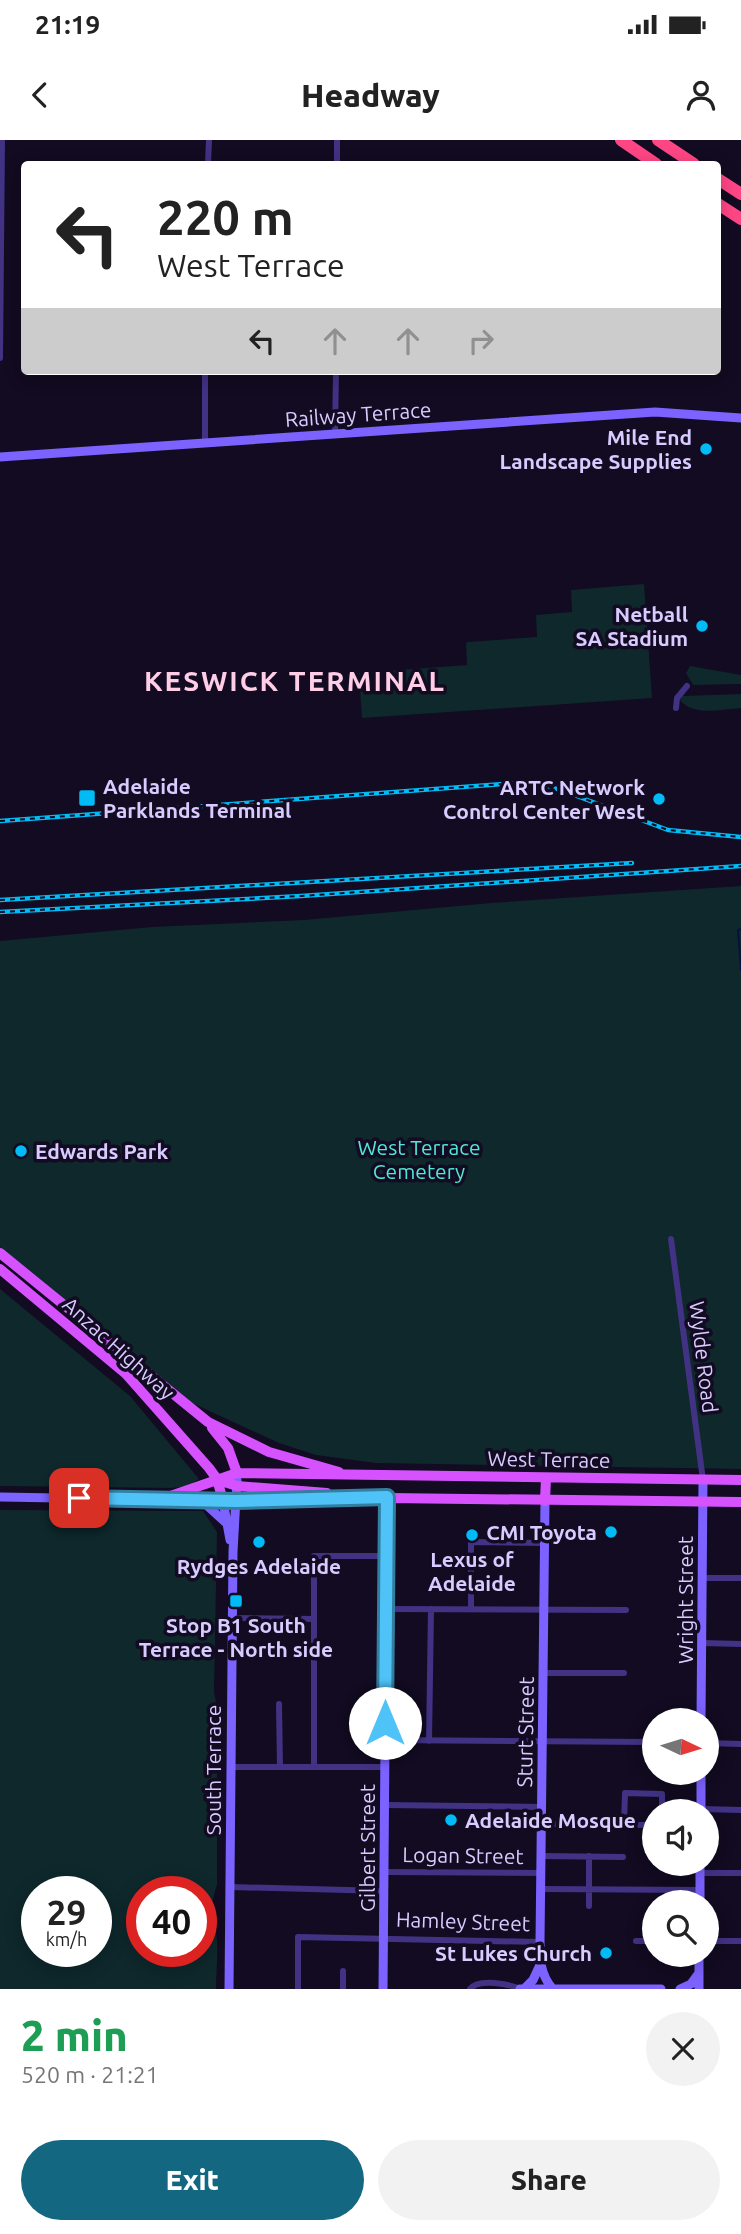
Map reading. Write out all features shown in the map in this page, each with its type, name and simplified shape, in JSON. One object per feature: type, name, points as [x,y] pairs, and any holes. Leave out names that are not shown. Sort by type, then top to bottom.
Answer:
[{"type":"highway","points":[[621,140],[652,161]]},
{"type":"highway","points":[[658,140],[690,161]]},
{"type":"highway","points":[[721,181],[741,194]]},
{"type":"highway","points":[[721,206],[741,219]]},
{"type":"main road","name":"Railway Terrace","points":[[0,457],[655,412],[741,418]]},
{"type":"main road","name":"Railway Terrace","points":[[719,415],[741,425]]},
{"type":"main road","name":"Anzac Highway","points":[[0,1253],[208,1422]]},
{"type":"main road","name":"Anzac Highway","points":[[0,1269],[138,1385],[217,1479],[223,1501]]},
{"type":"main road","name":"West Terrace","points":[[208,1422],[237,1438],[279,1455],[356,1476]]},
{"type":"main road","points":[[208,1422],[228,1448],[237,1473]]},
{"type":"main road","name":"West Terrace","points":[[217,1479],[237,1473],[741,1480]]},
{"type":"main road","name":"South Terrace","points":[[229,1989],[233,1552],[237,1473]]},
{"type":"main road","points":[[545,1478],[545,1501]]},
{"type":"main road","name":"West Terrace","points":[[217,1479],[237,1486],[387,1497],[741,1502]]},
{"type":"main road","points":[[159,1500],[217,1479]]},
{"type":"main road","name":"Wright Street","points":[[701,1708],[703,1480]]},
{"type":"main road","points":[[0,1497],[236,1501]]},
{"type":"main road","name":"West Terrace","points":[[236,1501],[387,1497]]},
{"type":"main road","name":"Gilbert Street","points":[[383,1989],[387,1497]]},
{"type":"main road","points":[[201,1500],[213,1508],[226,1523]]},
{"type":"main road","name":"South Terrace","points":[[223,1501],[233,1552]]},
{"type":"main road","name":"Sturt Street","points":[[545,1501],[540,1942],[541,1963],[546,1980],[553,1989]]},
{"type":"main road","points":[[700,1876],[700,1890]]},
{"type":"main road","points":[[522,1989],[533,1980],[541,1963]]},
{"type":"main road","points":[[699,1967],[699,1989]]},
{"type":"main road","points":[[680,1989],[691,1984],[699,1973]]},
{"type":"main road","points":[[522,1989],[662,1989]]},
{"type":"street","points":[[0,358],[2,140]]},
{"type":"street","points":[[208,140],[208,161]]},
{"type":"street","points":[[337,140],[337,161]]},
{"type":"street","points":[[205,375],[205,442]]},
{"type":"street","points":[[335,433],[336,375]]},
{"type":"street","points":[[676,708],[677,698],[687,686]]},
{"type":"street","name":"Wylde Road","points":[[671,1239],[703,1480]]},
{"type":"street","points":[[471,1609],[471,1542],[545,1543]]},
{"type":"street","points":[[314,1767],[314,1556],[386,1556]]},
{"type":"street","points":[[702,1578],[741,1578]]},
{"type":"street","points":[[386,1609],[626,1610]]},
{"type":"street","points":[[429,1741],[431,1609]]},
{"type":"street","points":[[232,1618],[314,1619]]},
{"type":"street","points":[[702,1643],[741,1644]]},
{"type":"street","points":[[543,1673],[624,1674]]},
{"type":"street","points":[[279,1704],[280,1767]]},
{"type":"street","points":[[385,1740],[642,1742]]},
{"type":"street","points":[[719,1743],[741,1744]]},
{"type":"street","points":[[230,1767],[385,1767]]},
{"type":"street","points":[[624,1824],[625,1793],[662,1794],[662,1799]]},
{"type":"street","points":[[384,1805],[542,1807]]},
{"type":"street","points":[[719,1810],[741,1810]]},
{"type":"street","points":[[541,1824],[642,1825]]},
{"type":"street","points":[[541,1856],[622,1857]]},
{"type":"street","points":[[589,1856],[589,1906]]},
{"type":"street","points":[[719,1870],[741,1873]]},
{"type":"street","name":"Logan Street","points":[[384,1872],[541,1873]]},
{"type":"street","points":[[230,1887],[384,1891]]},
{"type":"street","points":[[541,1889],[642,1890]]},
{"type":"street","name":"Hamley Street","points":[[298,1989],[298,1937],[384,1936],[540,1942]]},
{"type":"street","points":[[636,1941],[642,1941]]},
{"type":"street","points":[[719,1941],[741,1941]]},
{"type":"street","points":[[343,1971],[343,1989]]},
{"type":"street","points":[[470,1989],[477,1984],[511,1985],[522,1989]]},
{"type":"green space","points":[[644,584],[652,698],[362,718],[359,673],[467,665],[466,643],[537,637],[536,615],[572,612],[571,590]]},
{"type":"green space","points":[[690,666],[741,675],[741,684],[693,685],[686,673]]},
{"type":"green space","points":[[741,694],[741,708],[700,710],[693,709],[680,700],[682,696]]},
{"type":"green space","name":"West Terrace Cemetery","points":[[741,886],[741,1469],[376,1463],[316,1455],[279,1443],[190,1402],[0,1247],[0,941],[152,927],[304,920],[491,903]]},
{"type":"green space","points":[[0,1289],[130,1396],[199,1479],[188,1486],[172,1488],[0,1486]]},
{"type":"green space","points":[[0,1510],[203,1511],[217,1532],[214,1691],[217,1709],[217,1876],[126,1876],[126,1967],[217,1967],[216,1989],[0,1989]]},
{"type":"waterway","points":[[741,929],[738,930],[741,970]]},
{"type":"railway","points":[[0,821],[517,783],[558,789],[668,830],[741,837]]},
{"type":"railway","points":[[0,900],[632,863]]},
{"type":"railway","points":[[0,912],[301,896],[741,866]]},
{"type":"place","name":"Mile End Landscape Supplies","points":[[706,449]]},
{"type":"place","name":"Netball SA Stadium","points":[[702,626]]},
{"type":"place","name":"Adelaide Parklands Terminal","points":[[87,798]]},
{"type":"place","name":"ARTC Network Control Center West","points":[[659,799]]},
{"type":"place","name":"Edwards Park","points":[[21,1151]]},
{"type":"place","name":"CMI Toyota","points":[[611,1532]]},
{"type":"place","name":"Lexus of Adelaide","points":[[472,1535]]},
{"type":"place","name":"Rydges Adelaide","points":[[259,1542]]},
{"type":"place","name":"Stop B1 South Terrace - North side","points":[[236,1601]]},
{"type":"place","name":"Adelaide Mosque","points":[[451,1820]]},
{"type":"place","name":"St Lukes Church","points":[[606,1953]]},
{"type":"district","name":"KESWICK TERMINAL","points":[[295,680]]},
{"type":"route","points":[[79,1498],[236,1501],[387,1497],[385,1723]]}]
